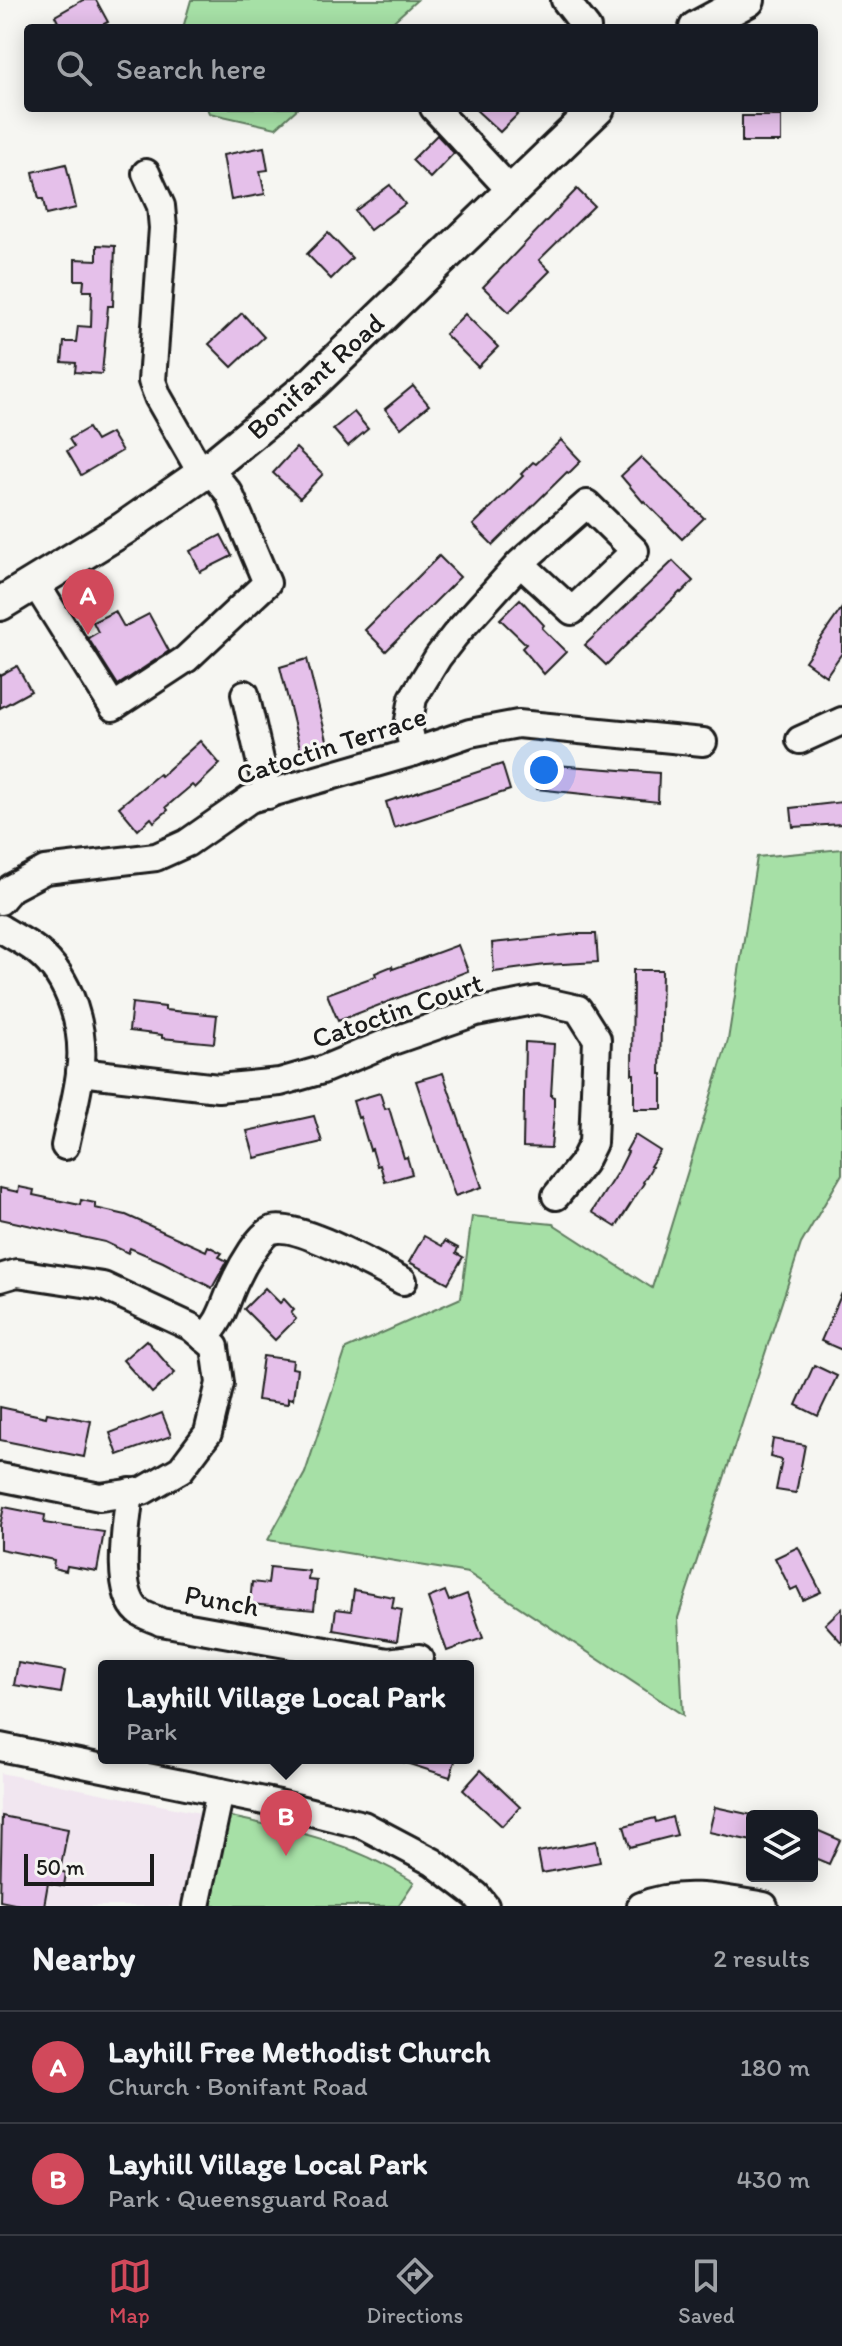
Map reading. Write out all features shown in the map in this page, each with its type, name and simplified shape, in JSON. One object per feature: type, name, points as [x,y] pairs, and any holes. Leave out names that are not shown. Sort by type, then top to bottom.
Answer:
[{"type":"main road","points":[[703,24],[748,0]]},
{"type":"main road","name":"Bonifant Road","points":[[0,604],[123,529],[205,472],[313,383],[594,112]]},
{"type":"street","points":[[565,0],[584,24]]},
{"type":"street","points":[[438,112],[511,191]]},
{"type":"street","points":[[35,583],[113,707],[186,659],[267,583],[229,493],[205,472],[158,397],[152,381],[163,228],[161,206],[146,173]]},
{"type":"street","points":[[414,752],[408,726],[413,698],[455,635],[520,563]]},
{"type":"street","points":[[245,694],[268,795]]},
{"type":"street","points":[[800,740],[842,721]]},
{"type":"street","name":"Catoctin Terrace","points":[[0,901],[11,888],[45,870],[156,857],[187,843],[250,799],[470,733],[518,724],[703,742]]},
{"type":"street","points":[[0,928],[36,950],[53,967],[72,999],[81,1046],[80,1072],[65,1146]]},
{"type":"street","name":"Catoctin Court","points":[[80,1072],[218,1088],[280,1082],[322,1070],[384,1044],[476,1012],[538,1000],[578,1009],[597,1039],[593,1143],[583,1163],[556,1196]]},
{"type":"street","points":[[204,1338],[216,1327],[236,1278],[269,1231],[283,1228],[304,1233],[403,1281]]},
{"type":"street","points":[[0,1278],[17,1273],[103,1286],[191,1327],[215,1347],[220,1383],[208,1433],[181,1469],[143,1491],[100,1497],[0,1477]]},
{"type":"street","name":"Punch","points":[[130,1492],[122,1567],[129,1595],[137,1611],[161,1622],[377,1660]]},
{"type":"street","name":"Punch","points":[[404,1660],[419,1658]]},
{"type":"street","points":[[0,1747],[279,1804],[363,1825],[433,1862],[476,1895],[485,1906]]},
{"type":"street","points":[[196,1906],[220,1792]]},
{"type":"street","points":[[641,1906],[655,1900],[708,1896],[764,1906]]},
{"type":"shaded area","points":[[0,1773],[205,1814],[184,1906],[0,1906]]},
{"type":"green space","points":[[191,0],[417,0],[390,24],[184,24]]},
{"type":"green space","points":[[209,112],[294,112],[276,128]]},
{"type":"green space","points":[[842,849],[842,1174],[801,1244],[678,1618],[683,1715],[468,1573],[268,1540],[305,1473],[346,1349],[461,1298],[472,1216],[553,1224],[652,1288],[728,1040],[757,857]]},
{"type":"green space","points":[[212,1813],[341,1845],[414,1882],[398,1906],[193,1906]]},
{"type":"building","points":[[83,0],[96,0],[108,22],[59,24],[55,16]]},
{"type":"building","points":[[478,112],[520,112],[500,132]]},
{"type":"building","points":[[742,116],[781,116],[781,142],[742,142]]},
{"type":"building","points":[[437,135],[454,153],[430,178],[412,160]]},
{"type":"building","points":[[264,147],[268,170],[260,171],[265,194],[231,200],[223,155]]},
{"type":"building","points":[[66,164],[76,208],[46,215],[33,172]]},
{"type":"building","points":[[390,185],[405,204],[370,230],[355,211]]},
{"type":"building","points":[[577,189],[594,206],[539,260],[550,271],[509,312],[483,287]]},
{"type":"building","points":[[328,233],[352,258],[331,279],[307,254]]},
{"type":"building","points":[[97,245],[115,246],[113,306],[108,306],[102,374],[75,372],[76,363],[62,362],[64,342],[76,342],[78,326],[91,327],[92,291],[83,291],[84,280],[75,280],[75,259],[97,260]]},
{"type":"building","points":[[242,313],[264,337],[232,367],[209,344]]},
{"type":"building","points":[[465,314],[498,347],[478,367],[445,334]]},
{"type":"building","points":[[413,386],[429,405],[401,428],[385,409]]},
{"type":"building","points":[[354,412],[368,429],[348,446],[333,429]]},
{"type":"building","points":[[88,428],[96,441],[111,433],[122,451],[81,475],[67,451],[74,447],[69,439]]},
{"type":"building","points":[[561,440],[581,461],[493,545],[473,525],[523,476],[521,474],[533,462],[536,464]]},
{"type":"building","points":[[296,448],[323,474],[300,498],[273,473]]},
{"type":"building","points":[[641,457],[704,518],[682,539],[621,476]]},
{"type":"building","points":[[221,535],[232,556],[200,572],[190,551]]},
{"type":"building","points":[[439,556],[460,577],[386,651],[365,630]]},
{"type":"building","points":[[673,561],[693,581],[606,665],[585,645]]},
{"type":"building","points":[[520,599],[566,652],[544,674],[522,648],[526,644],[500,619]]},
{"type":"building","points":[[842,608],[842,653],[826,676],[805,661]]},
{"type":"building","points":[[115,611],[124,627],[149,614],[169,651],[118,685],[88,638],[98,632],[93,622]]},
{"type":"building","points":[[307,659],[328,744],[301,752],[280,667]]},
{"type":"building","points":[[17,666],[31,691],[0,708],[0,675]]},
{"type":"building","points":[[200,741],[220,764],[195,788],[192,785],[166,807],[168,810],[154,822],[151,818],[138,830],[119,807],[159,774],[161,776]]},
{"type":"building","points":[[539,761],[659,773],[658,802],[537,789]]},
{"type":"building","points":[[502,764],[510,790],[394,828],[386,802]]},
{"type":"building","points":[[842,802],[842,824],[793,827],[791,808]]},
{"type":"building","points":[[596,934],[598,962],[494,972],[492,943]]},
{"type":"building","points":[[458,945],[468,971],[338,1021],[327,994],[376,976],[375,973],[392,966],[393,969]]},
{"type":"building","points":[[633,970],[662,970],[662,1109],[634,1109]]},
{"type":"building","points":[[132,1003],[217,1015],[214,1043],[129,1031]]},
{"type":"building","points":[[525,1042],[554,1044],[551,1148],[523,1147]]},
{"type":"building","points":[[443,1073],[482,1187],[455,1196],[416,1081]]},
{"type":"building","points":[[380,1093],[385,1109],[389,1108],[412,1174],[385,1182],[353,1101]]},
{"type":"building","points":[[314,1116],[322,1142],[255,1158],[247,1131]]},
{"type":"building","points":[[635,1135],[660,1151],[616,1227],[592,1212],[620,1168]]},
{"type":"building","points":[[19,1187],[34,1190],[33,1195],[80,1205],[81,1200],[95,1203],[95,1208],[126,1215],[206,1251],[208,1246],[222,1253],[219,1257],[227,1261],[212,1288],[130,1248],[128,1253],[105,1242],[0,1219],[0,1188],[18,1192]]},
{"type":"building","points":[[424,1236],[442,1246],[445,1241],[458,1248],[456,1253],[463,1257],[448,1283],[409,1262]]},
{"type":"building","points":[[265,1288],[280,1303],[284,1299],[294,1310],[291,1313],[296,1319],[275,1340],[244,1309]]},
{"type":"building","points":[[842,1293],[842,1350],[821,1341]]},
{"type":"building","points":[[146,1340],[175,1373],[152,1393],[123,1360]]},
{"type":"building","points":[[263,1356],[293,1360],[292,1368],[297,1369],[293,1399],[288,1398],[288,1404],[257,1400]]},
{"type":"building","points":[[814,1365],[837,1376],[818,1416],[796,1405]]},
{"type":"building","points":[[0,1407],[46,1417],[47,1413],[91,1421],[84,1457],[0,1440]]},
{"type":"building","points":[[162,1413],[171,1436],[118,1455],[110,1433]]},
{"type":"building","points":[[773,1439],[805,1445],[796,1493],[776,1490],[782,1460],[770,1457]]},
{"type":"building","points":[[4,1507],[45,1515],[44,1523],[104,1532],[97,1571],[67,1566],[66,1571],[53,1568],[54,1560],[0,1549]]},
{"type":"building","points":[[798,1547],[821,1592],[803,1600],[797,1587],[791,1590],[775,1558]]},
{"type":"building","points":[[270,1567],[309,1571],[308,1580],[317,1581],[314,1610],[250,1604],[252,1582],[268,1584]]},
{"type":"building","points":[[354,1590],[394,1597],[392,1608],[402,1610],[397,1641],[333,1630],[336,1609],[351,1611]]},
{"type":"building","points":[[445,1591],[449,1601],[467,1594],[483,1638],[447,1651],[428,1598]]},
{"type":"building","points":[[842,1608],[842,1643],[825,1624]]},
{"type":"building","points":[[18,1663],[65,1671],[61,1693],[14,1685]]},
{"type":"building","points":[[409,1764],[454,1764],[450,1777]]},
{"type":"building","points":[[481,1770],[520,1807],[502,1826],[463,1790]]},
{"type":"building","points":[[715,1807],[746,1814],[746,1840],[709,1832]]},
{"type":"building","points":[[2,1816],[68,1829],[60,1871],[66,1873],[64,1886],[48,1883],[44,1906],[0,1901]]},
{"type":"building","points":[[672,1817],[677,1835],[630,1847],[624,1826]]},
{"type":"building","points":[[818,1831],[840,1840],[829,1864],[818,1859]]},
{"type":"building","points":[[596,1841],[600,1862],[542,1873],[538,1852]]},
{"type":"place","name":"Layhill Free Methodist Church","points":[[88,635]]},
{"type":"place","name":"Layhill Village Local Park","points":[[286,1856]]}]
